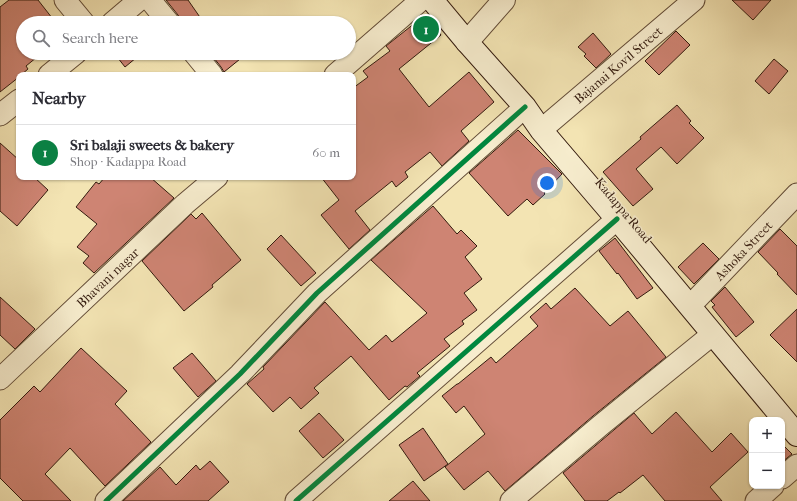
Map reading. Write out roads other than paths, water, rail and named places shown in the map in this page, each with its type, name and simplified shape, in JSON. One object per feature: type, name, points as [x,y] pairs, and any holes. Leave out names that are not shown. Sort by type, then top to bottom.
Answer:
[{"type":"main road","name":"Kadappa Road","points":[[432,0],[467,42],[526,107],[542,130],[797,435]]},
{"type":"main road","points":[[467,42],[504,0]]},
{"type":"street","points":[[65,0],[78,16]]},
{"type":"street","points":[[120,16],[139,0]]},
{"type":"street","points":[[150,0],[163,16]]},
{"type":"street","points":[[356,57],[421,0]]},
{"type":"street","name":"Bajanai Kovil Street","points":[[542,130],[694,0]]},
{"type":"street","points":[[53,72],[67,60]]},
{"type":"street","points":[[200,60],[210,72]]},
{"type":"street","points":[[338,72],[352,60]]},
{"type":"street","points":[[0,115],[16,102]]},
{"type":"street","points":[[106,501],[240,374],[317,293],[526,107]]},
{"type":"street","name":"Bhavani nagar","points":[[0,379],[185,204],[213,180]]},
{"type":"street","name":"Ashoka Street","points":[[690,306],[797,194]]},
{"type":"street","points":[[296,501],[617,219]]},
{"type":"street","points":[[511,501],[713,334]]},
{"type":"street","points":[[785,475],[797,464]]},
{"type":"street","points":[[756,501],[770,489]]},
{"type":"place","name":"Sri balaji sweets & bakery","points":[[426,29]]}]
